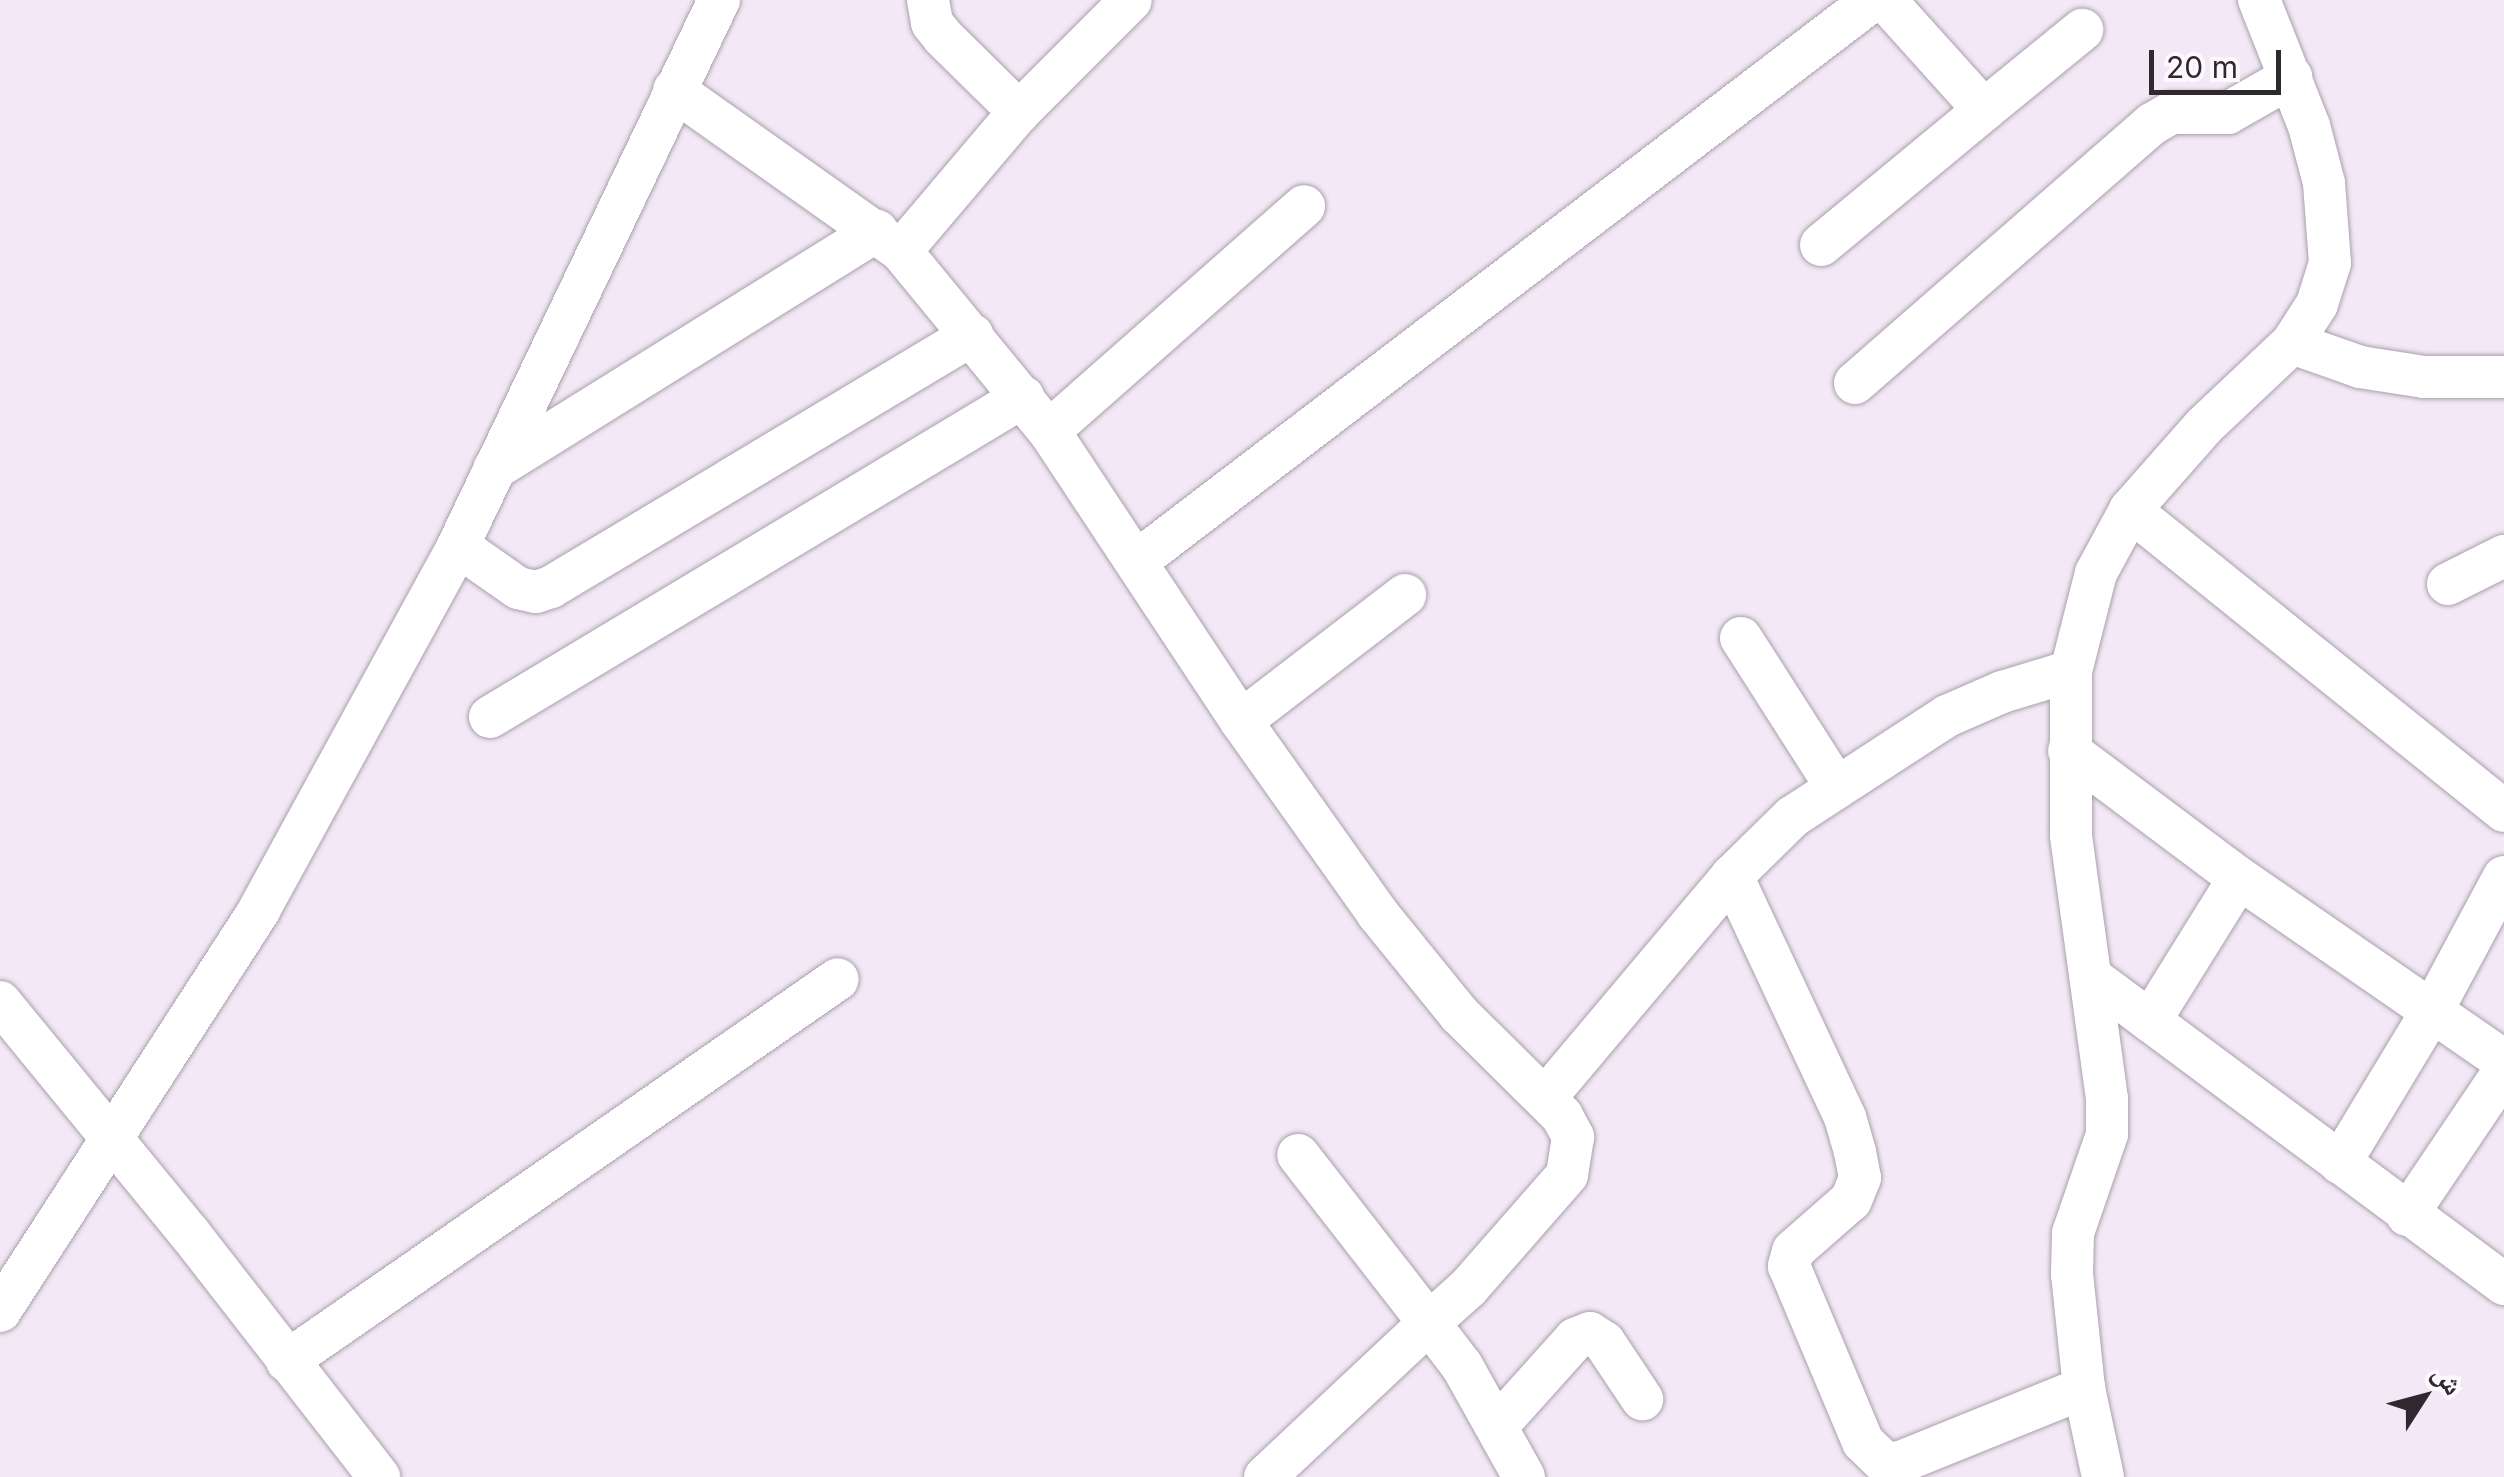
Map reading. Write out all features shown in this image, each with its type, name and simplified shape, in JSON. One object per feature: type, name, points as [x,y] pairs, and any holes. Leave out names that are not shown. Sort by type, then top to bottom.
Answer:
[{"type":"street","points":[[0,1311],[259,910],[458,546],[719,0]]},
{"type":"street","points":[[928,0],[932,23],[943,38],[1019,112]]},
{"type":"street","points":[[494,469],[889,241],[1131,0]]},
{"type":"street","points":[[1137,562],[1872,0]]},
{"type":"street","points":[[1885,0],[1984,110]]},
{"type":"street","points":[[2103,1477],[2075,1321],[2073,1233],[2107,1134],[2107,1099],[2071,835],[2071,671],[2096,574],[2130,510],[2204,426],[2292,343],[2317,304],[2330,262],[2324,183],[2291,77],[2259,0]]},
{"type":"street","points":[[1821,245],[2082,30]]},
{"type":"street","points":[[1855,383],[2152,124],[2171,113],[2228,113],[2291,77]]},
{"type":"street","points":[[674,90],[889,241],[972,336],[1049,431],[1241,721],[1378,914],[1459,1014],[1546,1097],[1573,1137],[1574,1155],[1567,1175],[1468,1288],[1266,1477]]},
{"type":"street","points":[[1049,431],[1304,206]]},
{"type":"street","points":[[458,546],[518,588],[542,590],[972,336]]},
{"type":"street","points":[[2292,343],[2360,366],[2408,375],[2504,378]]},
{"type":"street","points":[[490,717],[1023,398]]},
{"type":"street","points":[[2130,510],[2504,811]]},
{"type":"street","points":[[2448,584],[2504,556]]},
{"type":"street","points":[[1241,721],[1405,595]]},
{"type":"street","points":[[1741,638],[1835,785]]},
{"type":"street","points":[[1546,1097],[1732,876],[1792,817],[1835,785],[1947,716],[2002,692],[2071,671]]},
{"type":"street","points":[[2069,751],[2239,878],[2504,1061]]},
{"type":"street","points":[[1732,876],[1845,1116],[1855,1152],[1860,1178],[1851,1200],[1793,1250],[1789,1266],[1864,1442],[1884,1462],[1898,1463],[2084,1388]]},
{"type":"street","points":[[2150,1021],[2239,878]]},
{"type":"street","points":[[2340,1163],[2501,891]]},
{"type":"street","points":[[2090,977],[2504,1284]]},
{"type":"street","points":[[287,1361],[838,979]]},
{"type":"street","points":[[0,1002],[379,1477]]},
{"type":"street","points":[[2407,1215],[2504,1072]]},
{"type":"street","points":[[1298,1155],[1462,1366],[1524,1477]]},
{"type":"street","points":[[1497,1426],[1551,1363],[1574,1340],[1590,1332],[1604,1342],[1642,1399]]}]
